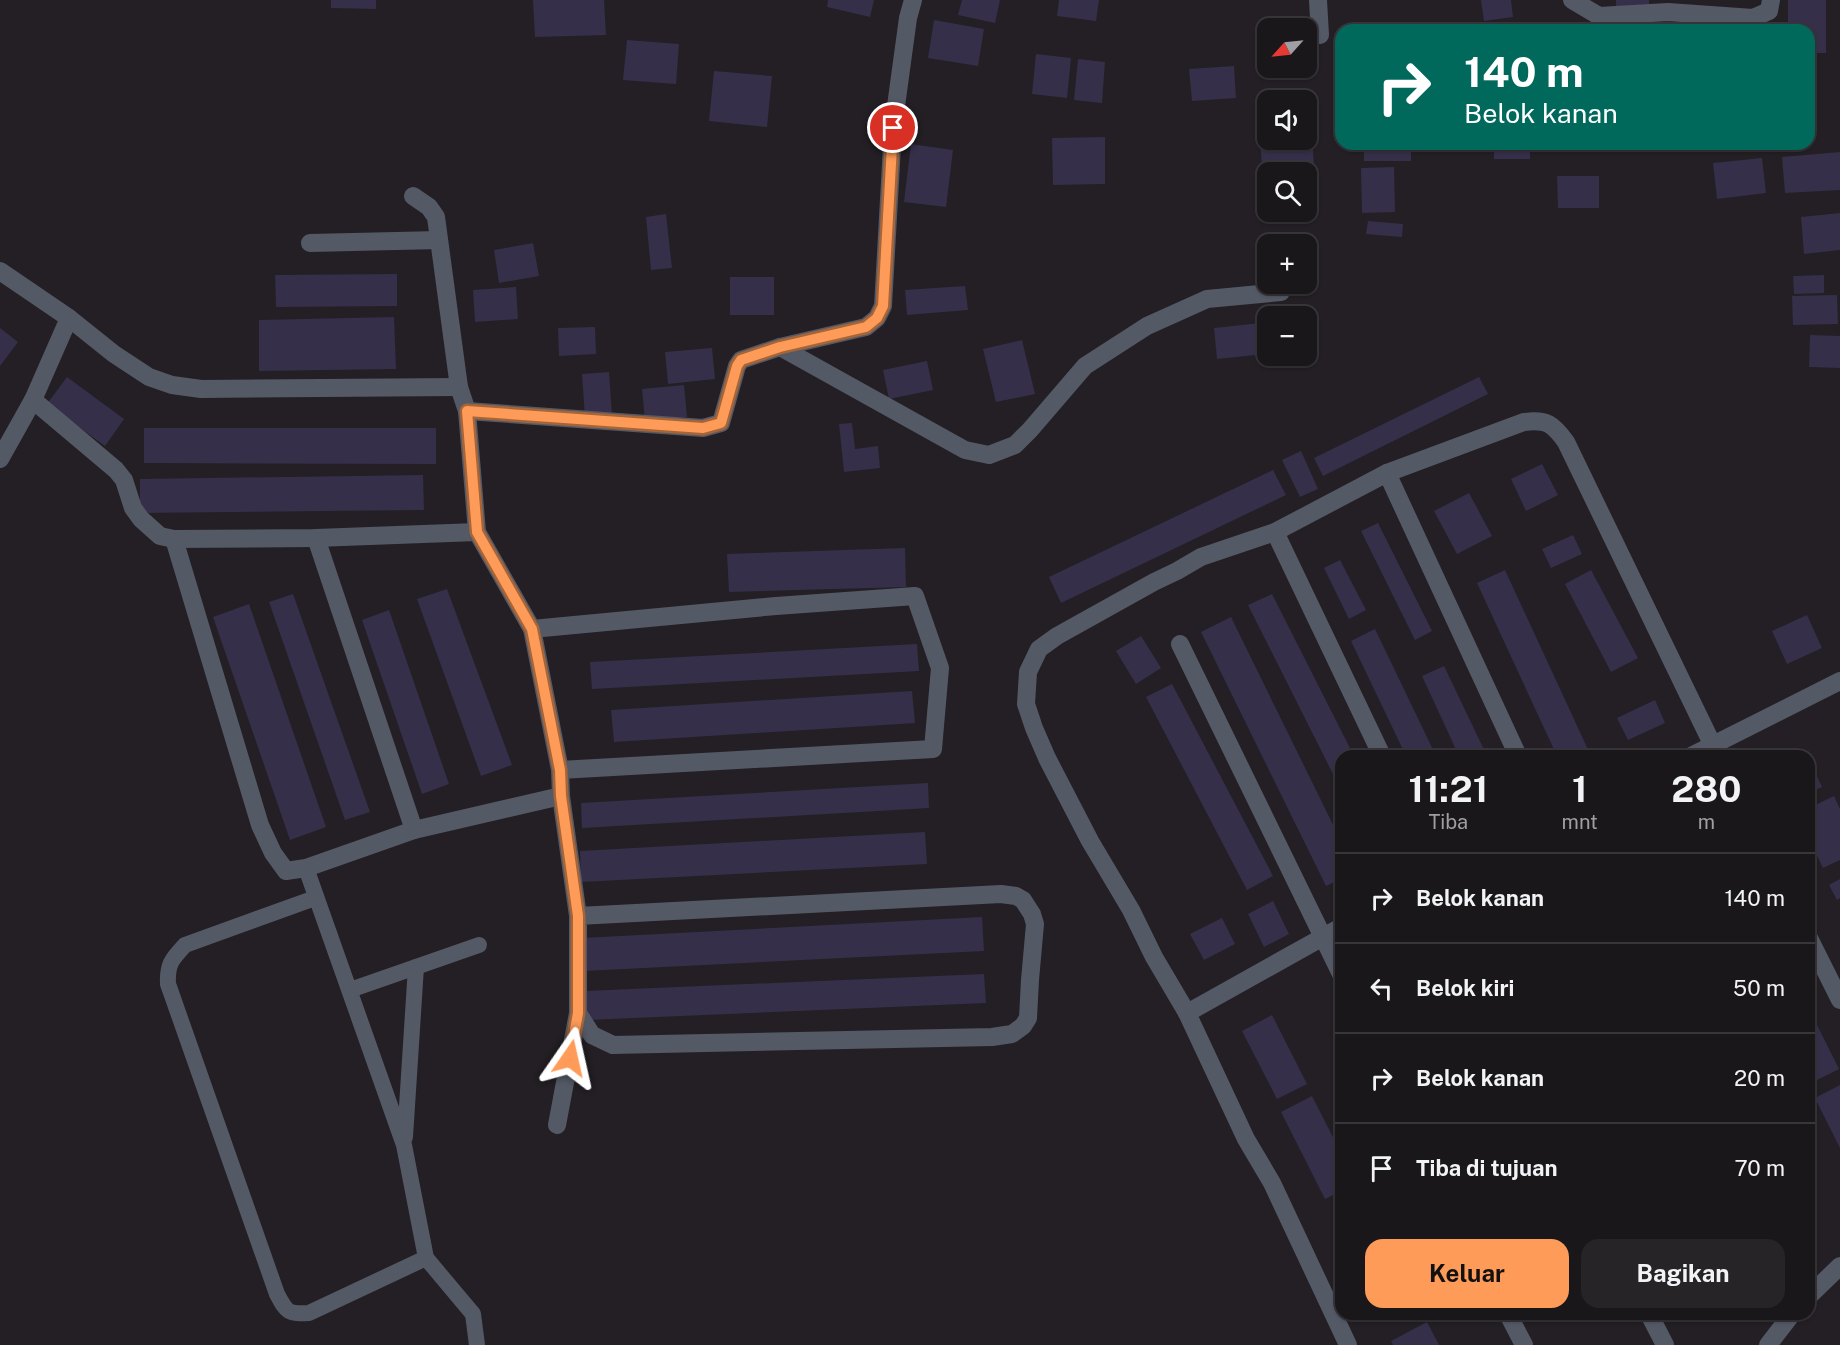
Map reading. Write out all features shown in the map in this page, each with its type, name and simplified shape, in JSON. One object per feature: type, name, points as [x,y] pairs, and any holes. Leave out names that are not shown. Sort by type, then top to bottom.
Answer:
[{"type":"street","points":[[467,411],[710,427],[721,423],[737,366],[741,360],[780,347],[866,327],[877,318],[883,306],[893,128],[908,18],[913,0]]},
{"type":"street","points":[[1318,0],[1320,35]]},
{"type":"street","points":[[1572,0],[1599,16],[1668,21],[1753,18],[1769,11],[1771,0]]},
{"type":"street","points":[[412,196],[429,207],[436,218],[459,387],[467,411],[477,532],[532,629],[560,770],[561,796],[578,916],[578,1013],[557,1125]]},
{"type":"street","points":[[310,243],[439,240]]},
{"type":"street","points":[[0,271],[69,318],[114,354],[149,377],[172,385],[201,390],[459,387]]},
{"type":"street","points":[[780,347],[965,450],[989,455],[1015,445],[1085,366],[1147,326],[1207,298],[1257,294]]},
{"type":"street","points":[[1,455],[33,400],[69,318]]},
{"type":"street","points":[[33,400],[116,470],[123,480],[133,508],[160,536],[174,539],[316,538],[477,532]]},
{"type":"street","points":[[1335,1309],[1272,1183],[1246,1139],[1187,1014],[1154,957],[1131,910],[1090,841],[1047,758],[1026,704],[1028,672],[1039,649],[1080,622],[1201,557],[1275,532],[1387,473],[1524,422],[1535,420],[1549,423],[1557,429],[1566,442],[1715,750],[1840,681]]},
{"type":"street","points":[[1387,473],[1515,750]]},
{"type":"street","points":[[1275,532],[1379,750]]},
{"type":"street","points":[[316,538],[414,830]]},
{"type":"street","points":[[174,539],[260,825],[273,853],[286,871],[306,868],[414,830],[561,796]]},
{"type":"street","points":[[532,629],[915,596],[940,669],[933,749],[560,770]]},
{"type":"street","points":[[1180,644],[1335,962]]},
{"type":"street","points":[[578,916],[1001,894],[1016,896],[1023,900],[1035,924],[1029,980],[1028,1018],[1023,1026],[1012,1034],[992,1037],[613,1045],[592,1035],[578,1013]]},
{"type":"street","points":[[1187,1014],[1335,930]]},
{"type":"street","points":[[1815,950],[1840,1000]]},
{"type":"street","points":[[1815,1290],[1840,1266]]},
{"type":"street","points":[[1339,1320],[1348,1345]]},
{"type":"street","points":[[1511,1320],[1524,1345]]},
{"type":"street","points":[[1652,1320],[1665,1345]]},
{"type":"street","points":[[1768,1345],[1787,1320]]},
{"type":"lane","points":[[306,868],[404,1145],[430,1263],[473,1314],[477,1345]]},
{"type":"lane","points":[[315,898],[185,945],[171,960],[168,984],[277,1294],[285,1310],[292,1314],[309,1313],[430,1263]]},
{"type":"lane","points":[[350,990],[479,945]]},
{"type":"lane","points":[[404,1145],[416,967]]},
{"type":"building","points":[[331,0],[376,0],[376,9],[331,8]]},
{"type":"building","points":[[533,0],[604,0],[606,35],[535,37]]},
{"type":"building","points":[[828,0],[874,0],[870,17],[827,7]]},
{"type":"building","points":[[962,0],[1000,0],[995,23],[958,15]]},
{"type":"building","points":[[1059,0],[1099,0],[1096,21],[1057,16]]},
{"type":"building","points":[[1481,0],[1511,0],[1513,17],[1484,21]]},
{"type":"building","points":[[1616,0],[1649,0],[1649,9],[1616,10]]},
{"type":"building","points":[[1788,0],[1826,0],[1826,53],[1815,53],[1815,24],[1788,24]]},
{"type":"building","points":[[934,20],[984,29],[978,66],[928,58]]},
{"type":"building","points":[[627,40],[679,44],[676,84],[623,80]]},
{"type":"building","points":[[1036,54],[1071,58],[1067,98],[1032,94]]},
{"type":"building","points":[[1078,59],[1105,62],[1102,103],[1074,100]]},
{"type":"building","points":[[1234,66],[1236,98],[1192,101],[1189,69]]},
{"type":"building","points":[[714,71],[772,76],[767,127],[709,121]]},
{"type":"building","points":[[1105,137],[1105,184],[1053,185],[1052,138]]},
{"type":"building","points":[[911,144],[953,150],[946,207],[904,202]]},
{"type":"building","points":[[1261,150],[1313,150],[1314,162],[1262,162]]},
{"type":"building","points":[[1364,150],[1411,150],[1411,161],[1364,161]]},
{"type":"building","points":[[1494,150],[1530,150],[1530,159],[1494,159]]},
{"type":"building","points":[[1840,152],[1840,190],[1785,193],[1782,157]]},
{"type":"building","points":[[1762,158],[1766,193],[1717,199],[1713,163]]},
{"type":"building","points":[[1394,167],[1395,212],[1362,213],[1361,168]]},
{"type":"building","points":[[1557,176],[1599,176],[1599,208],[1558,208]]},
{"type":"building","points":[[1840,213],[1840,250],[1804,254],[1801,217]]},
{"type":"building","points":[[666,214],[672,268],[651,270],[646,217]]},
{"type":"building","points":[[1368,221],[1403,224],[1402,237],[1366,234]]},
{"type":"building","points":[[533,243],[539,276],[499,283],[494,250]]},
{"type":"building","points":[[397,274],[397,306],[276,307],[275,275]]},
{"type":"building","points":[[1824,275],[1824,293],[1794,294],[1793,276]]},
{"type":"building","points":[[730,277],[774,277],[774,315],[730,315]]},
{"type":"building","points":[[965,286],[968,310],[907,315],[905,290]]},
{"type":"building","points":[[516,287],[518,319],[475,322],[473,290]]},
{"type":"building","points":[[1837,295],[1838,324],[1793,325],[1792,296]]},
{"type":"building","points":[[394,317],[396,369],[259,371],[259,320]]},
{"type":"building","points":[[1257,323],[1257,355],[1217,359],[1214,328]]},
{"type":"building","points":[[595,327],[596,354],[559,356],[558,328]]},
{"type":"building","points":[[0,328],[18,342],[0,366]]},
{"type":"building","points":[[1810,335],[1840,336],[1840,368],[1809,367]]},
{"type":"building","points":[[1022,340],[1035,394],[996,402],[983,349]]},
{"type":"building","points":[[712,348],[715,379],[668,384],[665,352]]},
{"type":"building","points":[[927,361],[933,390],[889,399],[883,370]]},
{"type":"building","points":[[609,372],[612,415],[585,417],[582,374]]},
{"type":"building","points":[[67,377],[124,419],[105,446],[47,404]]},
{"type":"building","points":[[1479,377],[1488,394],[1323,476],[1314,458]]},
{"type":"building","points":[[684,385],[687,417],[645,421],[642,389]]},
{"type":"building","points":[[852,423],[855,449],[878,446],[880,468],[844,472],[839,424]]},
{"type":"building","points":[[144,428],[436,428],[436,464],[144,463]]},
{"type":"building","points":[[1301,451],[1318,489],[1300,497],[1282,460]]},
{"type":"building","points":[[1542,464],[1558,495],[1526,511],[1511,479]]},
{"type":"building","points":[[1273,470],[1286,495],[1061,603],[1049,577]]},
{"type":"building","points":[[423,475],[424,510],[140,513],[140,479]]},
{"type":"building","points":[[1469,493],[1492,536],[1457,554],[1434,511]]},
{"type":"building","points":[[1378,523],[1432,631],[1415,640],[1361,531]]},
{"type":"building","points":[[1573,535],[1582,554],[1551,568],[1542,549]]},
{"type":"building","points":[[905,548],[906,587],[729,592],[727,554]]},
{"type":"building","points":[[1340,560],[1366,610],[1349,619],[1324,568]]},
{"type":"building","points":[[1505,570],[1588,750],[1554,750],[1477,583]]},
{"type":"building","points":[[1591,570],[1638,658],[1611,672],[1565,584]]},
{"type":"building","points":[[447,589],[512,765],[481,776],[417,599]]},
{"type":"building","points":[[293,594],[370,812],[345,820],[269,602]]},
{"type":"building","points":[[1272,594],[1351,750],[1335,750],[1335,778],[1248,605]]},
{"type":"building","points":[[249,604],[326,827],[290,840],[213,617]]},
{"type":"building","points":[[389,610],[449,784],[422,794],[362,620]]},
{"type":"building","points":[[1807,615],[1822,648],[1787,664],[1772,631]]},
{"type":"building","points":[[1231,617],[1335,829],[1335,882],[1326,886],[1201,632]]},
{"type":"building","points":[[1375,629],[1433,750],[1403,750],[1351,641]]},
{"type":"building","points":[[1141,636],[1161,668],[1136,684],[1116,651]]},
{"type":"building","points":[[917,644],[919,671],[592,689],[590,662]]},
{"type":"building","points":[[1444,666],[1484,750],[1456,750],[1422,676]]},
{"type":"building","points":[[1172,684],[1273,876],[1247,890],[1146,697]]},
{"type":"building","points":[[912,691],[915,723],[614,742],[611,710]]},
{"type":"building","points":[[1655,700],[1665,723],[1628,740],[1617,718]]},
{"type":"building","points":[[1815,772],[1822,787],[1815,790]]},
{"type":"building","points":[[928,783],[929,808],[582,828],[581,803]]},
{"type":"building","points":[[1834,796],[1840,809],[1840,860],[1823,868],[1815,851],[1815,805]]},
{"type":"building","points":[[925,832],[927,864],[581,882],[580,851]]},
{"type":"building","points":[[1840,879],[1840,898],[1837,900],[1829,885]]},
{"type":"building","points":[[1273,901],[1289,934],[1264,947],[1248,914]]},
{"type":"building","points":[[982,917],[984,951],[584,971],[582,938]]},
{"type":"building","points":[[1222,918],[1235,944],[1204,960],[1190,934]]},
{"type":"building","points":[[984,974],[986,1003],[587,1020],[585,991]]},
{"type":"building","points":[[1272,1015],[1307,1084],[1277,1099],[1242,1031]]},
{"type":"building","points":[[1815,1021],[1839,1069],[1815,1081]]},
{"type":"building","points":[[1840,1085],[1840,1148],[1815,1098]]},
{"type":"building","points":[[1312,1096],[1335,1141],[1335,1194],[1325,1199],[1281,1112]]},
{"type":"building","points":[[1427,1322],[1439,1345],[1393,1345],[1391,1341]]},
{"type":"route","points":[[570,1058],[578,1013],[578,916],[561,796],[560,770],[532,629],[477,532],[467,411],[710,427],[721,423],[737,366],[741,360],[780,347],[866,327],[877,318],[883,306],[893,128]]}]
